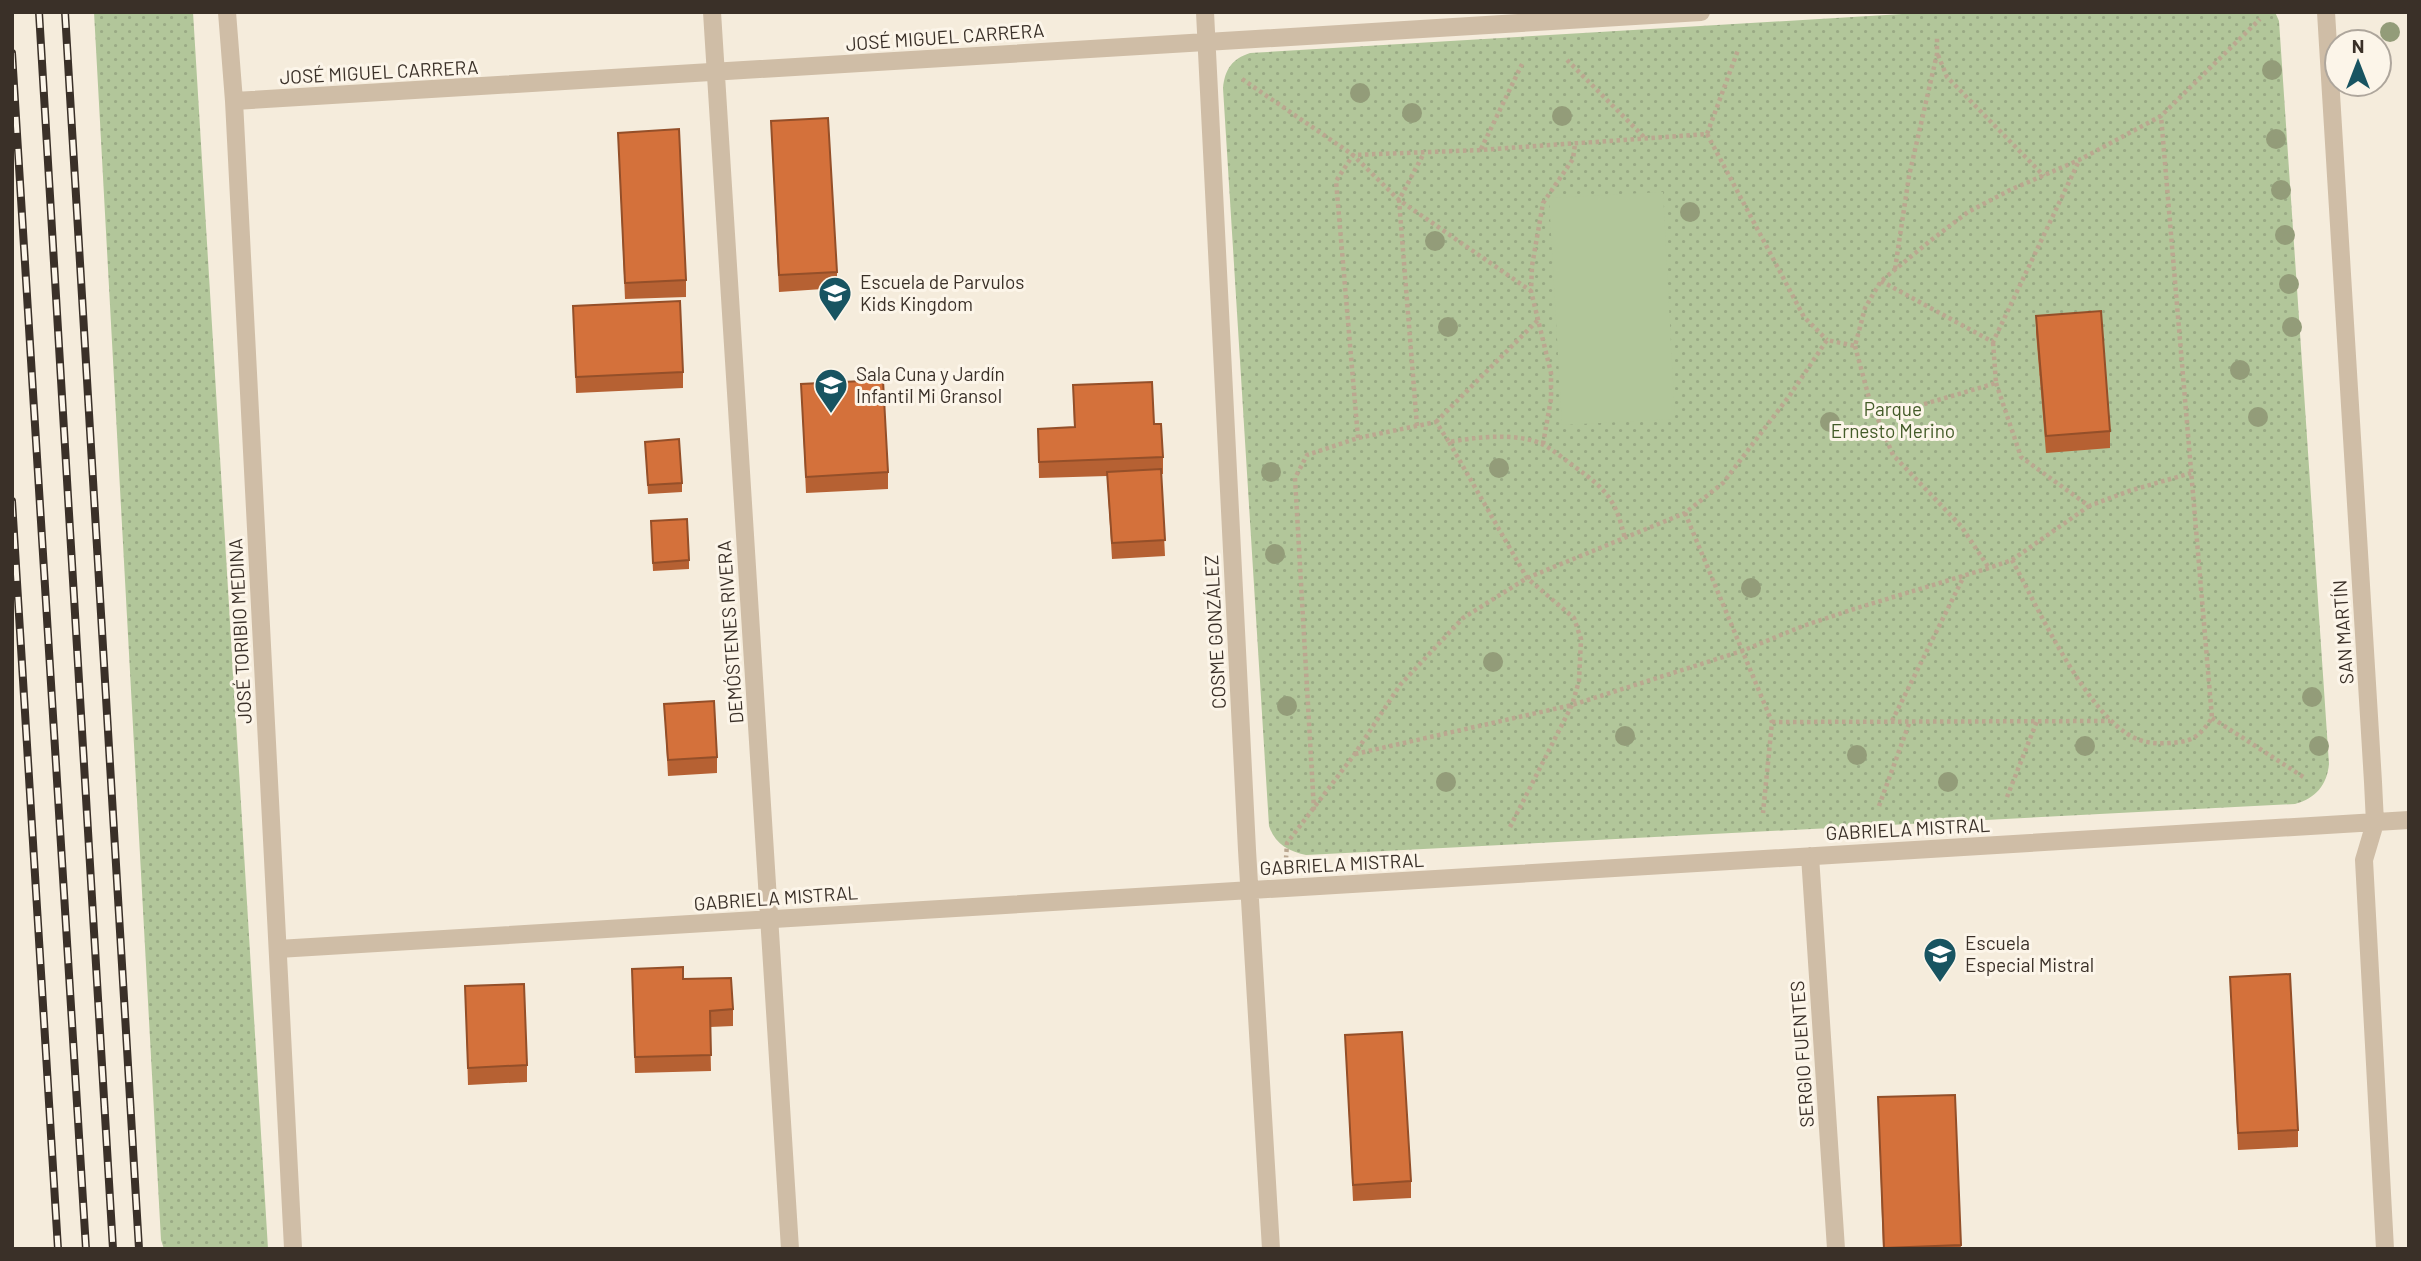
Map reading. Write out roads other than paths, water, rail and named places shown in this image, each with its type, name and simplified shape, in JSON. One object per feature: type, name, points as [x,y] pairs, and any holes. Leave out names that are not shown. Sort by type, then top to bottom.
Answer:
[{"type":"street","name":"JOSÉ TORIBIO MEDINA","points":[[228,12],[293,1248]]},
{"type":"street","name":"DEMÓSTENES RIVERA","points":[[712,12],[790,1249]]},
{"type":"street","name":"COSME GONZÁLEZ","points":[[1205,12],[1271,1249]]},
{"type":"street","name":"JOSÉ MIGUEL CARRERA","points":[[234,101],[1701,12]]},
{"type":"street","name":"SAN MARTÍN","points":[[2326,12],[2375,823],[2364,860],[2385,1249]]},
{"type":"street","name":"GABRIELA MISTRAL","points":[[278,949],[2409,820]]},
{"type":"street","name":"SERGIO FUENTES","points":[[1810,856],[1836,1249]]},
{"type":"railway","points":[[39,12],[113,1249]]},
{"type":"railway","points":[[65,12],[139,1249]]},
{"type":"railway","points":[[12,53],[86,1249]]},
{"type":"railway","points":[[12,501],[58,1249]]},
{"type":"place","name":"Escuela de Parvulos Kids Kingdom","points":[[835,323]]},
{"type":"place","name":"Sala Cuna y Jardín Infantil Mi Gransol","points":[[831,415]]},
{"type":"place","name":"Escuela Especial Mistral","points":[[1940,984]]},
{"type":"park label","name":"Parque Ernesto Merino","points":[[1893,420]]}]
